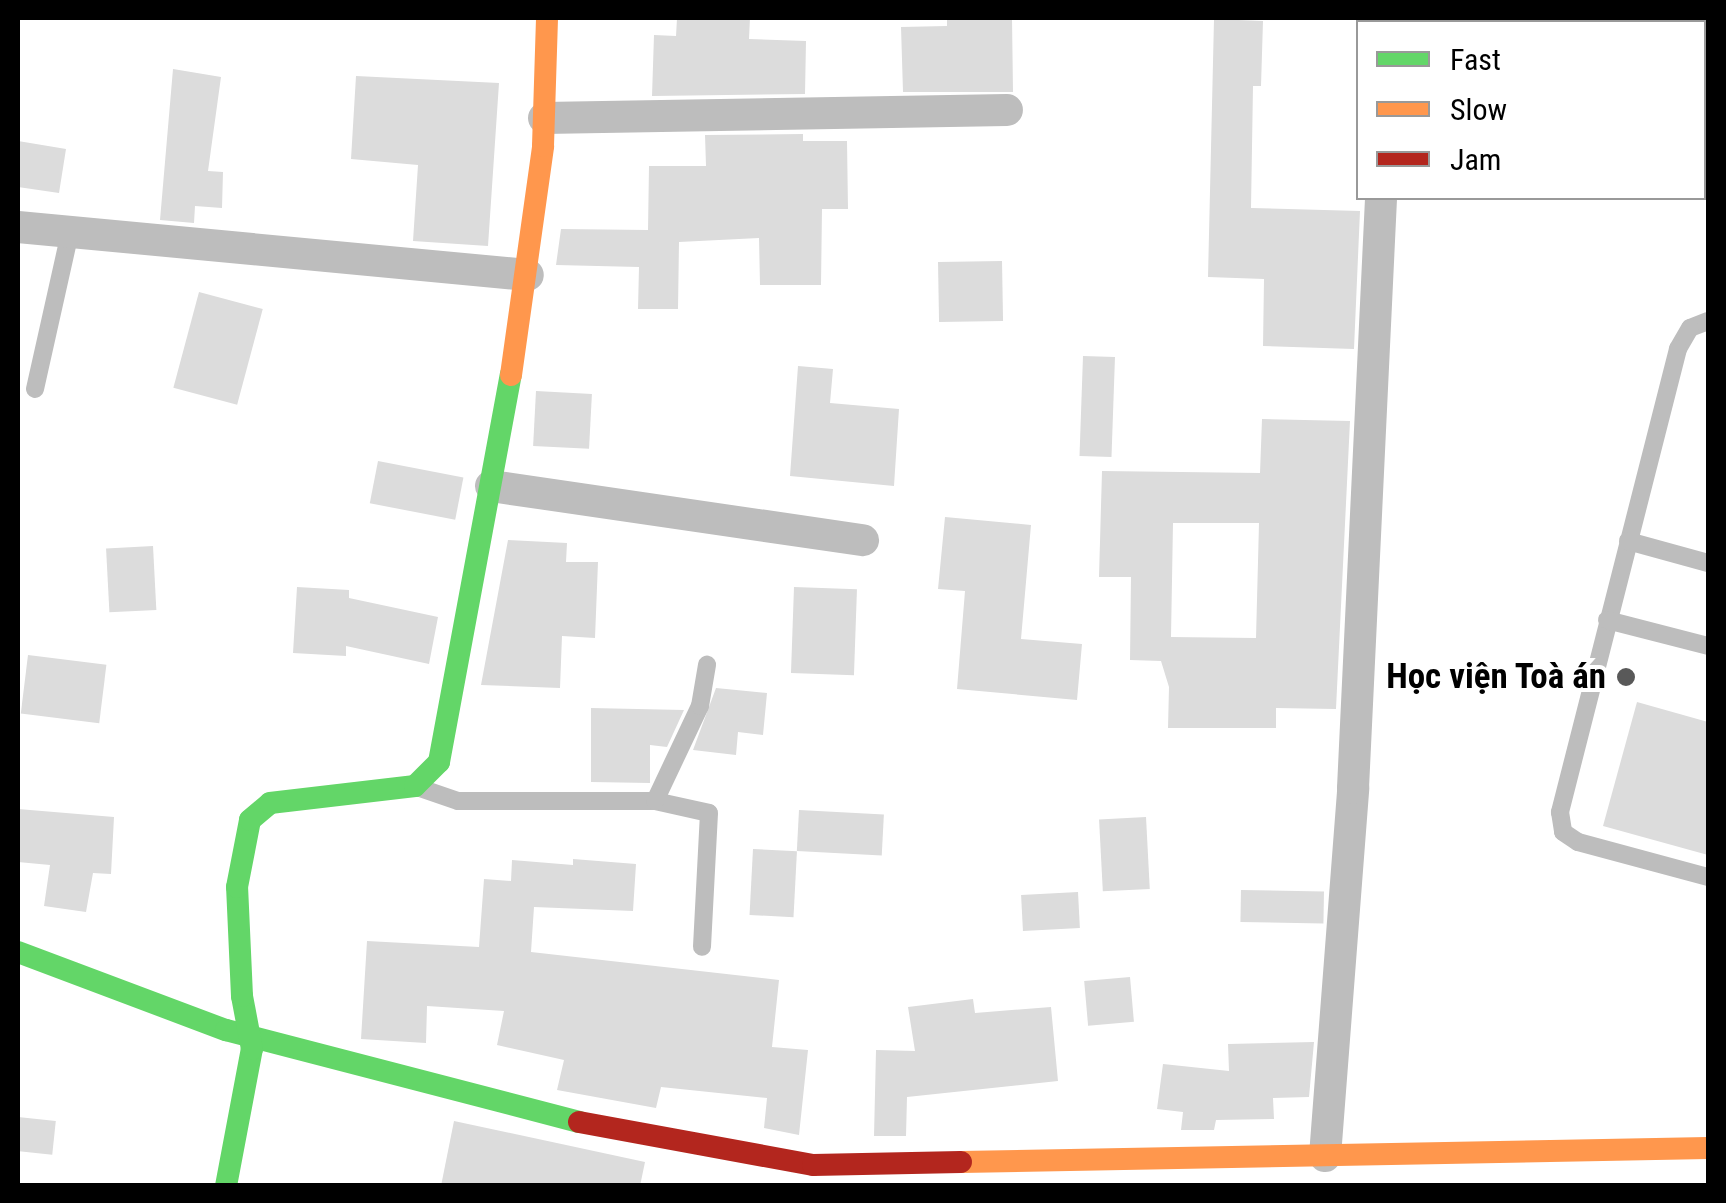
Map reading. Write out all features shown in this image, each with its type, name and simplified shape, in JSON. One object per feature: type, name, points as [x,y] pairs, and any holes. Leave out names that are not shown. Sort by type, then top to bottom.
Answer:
[{"type":"street","points":[[226,1186],[244,1108],[249,1036],[236,887],[250,820],[270,803],[287,799],[415,786],[439,762],[528,275],[544,118],[547,18]]},
{"type":"street","points":[[544,118],[1007,110]]},
{"type":"street","points":[[1325,1156],[1352,788],[1381,200]]},
{"type":"street","points":[[18,227],[528,275]]},
{"type":"street","points":[[491,486],[863,540]]},
{"type":"street","points":[[18,952],[56,961],[249,1036],[524,1112],[812,1175],[1110,1173],[1325,1156],[1708,1148]]},
{"type":"lane","points":[[35,390],[70,232]]},
{"type":"lane","points":[[1708,321],[1690,328],[1678,349],[1562,796],[1563,832],[1578,842],[1708,877]]},
{"type":"lane","points":[[1628,541],[1708,563]]},
{"type":"lane","points":[[1607,620],[1708,646]]},
{"type":"lane","points":[[655,801],[700,706],[706,665]]},
{"type":"lane","points":[[415,786],[458,801],[655,801],[709,812],[702,947]]},
{"type":"building","points":[[677,18],[750,18],[749,39],[806,41],[805,94],[652,96],[654,35],[676,36]]},
{"type":"building","points":[[947,18],[1012,18],[1013,92],[903,92],[901,27],[947,26]]},
{"type":"building","points":[[1214,19],[1263,21],[1261,86],[1253,86],[1251,208],[1360,211],[1354,349],[1263,346],[1264,279],[1208,277]]},
{"type":"building","points":[[173,69],[221,77],[208,171],[223,172],[222,208],[195,206],[194,223],[160,220]]},
{"type":"building","points":[[356,76],[499,83],[488,246],[413,241],[418,165],[351,159]]},
{"type":"building","points":[[803,134],[803,141],[847,141],[848,209],[822,209],[821,285],[760,285],[759,238],[679,242],[678,309],[638,309],[639,267],[556,265],[561,229],[648,230],[649,166],[706,166],[705,135]]},
{"type":"building","points":[[18,141],[66,149],[59,193],[18,187]]},
{"type":"building","points":[[1002,261],[1003,321],[939,322],[938,262]]},
{"type":"building","points":[[199,292],[263,309],[237,405],[173,388]]},
{"type":"building","points":[[1083,356],[1115,357],[1111,457],[1080,456]]},
{"type":"building","points":[[798,366],[833,369],[830,403],[899,409],[894,486],[790,476]]},
{"type":"building","points":[[536,391],[592,394],[589,449],[533,446]]},
{"type":"building","points":[[1262,419],[1350,421],[1336,709],[1276,708],[1276,728],[1168,728],[1169,687],[1161,661],[1130,660],[1131,577],[1099,577],[1102,471],[1260,473]],"holes":[[[1173,523],[1259,523],[1256,638],[1171,637]]]},
{"type":"building","points":[[378,461],[463,478],[455,520],[370,503]]},
{"type":"building","points":[[945,517],[1031,525],[1021,639],[1082,644],[1077,700],[957,689],[965,591],[938,589]]},
{"type":"building","points":[[508,540],[567,543],[566,562],[598,562],[595,638],[562,636],[560,688],[481,685]]},
{"type":"building","points":[[153,546],[156,610],[109,612],[106,548]]},
{"type":"building","points":[[297,587],[349,590],[349,598],[438,617],[429,664],[346,646],[346,656],[293,653]]},
{"type":"building","points":[[794,587],[857,589],[854,675],[791,673]]},
{"type":"building","points":[[28,655],[106,665],[99,723],[21,714]]},
{"type":"building","points":[[716,688],[767,693],[763,735],[738,732],[736,755],[693,750]]},
{"type":"building","points":[[1637,702],[1708,722],[1708,855],[1603,826]]},
{"type":"building","points":[[591,708],[684,710],[667,747],[650,745],[650,783],[591,782]]},
{"type":"building","points":[[18,809],[114,817],[111,874],[93,873],[86,912],[44,906],[50,865],[18,862]]},
{"type":"building","points":[[799,810],[884,814],[882,855],[797,851]]},
{"type":"building","points":[[1146,817],[1150,889],[1103,891],[1099,819]]},
{"type":"building","points":[[753,849],[797,851],[793,917],[750,915]]},
{"type":"building","points":[[573,859],[636,864],[633,911],[534,907],[531,952],[779,980],[772,1047],[808,1050],[799,1135],[764,1128],[767,1098],[661,1087],[656,1108],[557,1090],[564,1060],[497,1045],[504,1011],[427,1006],[426,1043],[361,1039],[367,941],[479,947],[484,879],[511,881],[512,860],[573,865]]},
{"type":"building","points":[[1241,890],[1324,891],[1323,923],[1240,922]]},
{"type":"building","points":[[1078,892],[1080,928],[1023,931],[1021,895]]},
{"type":"building","points":[[1130,977],[1134,1022],[1088,1026],[1084,981]]},
{"type":"building","points":[[973,999],[975,1013],[1051,1007],[1058,1081],[907,1097],[906,1136],[874,1136],[876,1050],[915,1051],[908,1007]]},
{"type":"building","points":[[1314,1042],[1309,1097],[1273,1098],[1274,1119],[1216,1120],[1214,1130],[1181,1130],[1183,1112],[1157,1109],[1163,1064],[1229,1071],[1228,1044]]},
{"type":"building","points":[[18,1117],[56,1121],[52,1155],[18,1151]]},
{"type":"building","points":[[454,1121],[645,1162],[640,1186],[441,1186]]},
{"type":"traffic: fast","points":[[226,1186],[252,1049],[242,996],[237,887],[250,820],[270,803],[415,786],[439,762],[511,375]]},
{"type":"traffic: fast","points":[[18,952],[226,1030],[579,1122]]},
{"type":"traffic: slow","points":[[511,375],[543,146],[547,18]]},
{"type":"traffic: slow","points":[[961,1162],[1708,1148]]},
{"type":"traffic: jam","points":[[579,1122],[813,1165],[961,1162]]},
{"type":"place","name":"Học viện Toà án","points":[[1626,677]]}]
